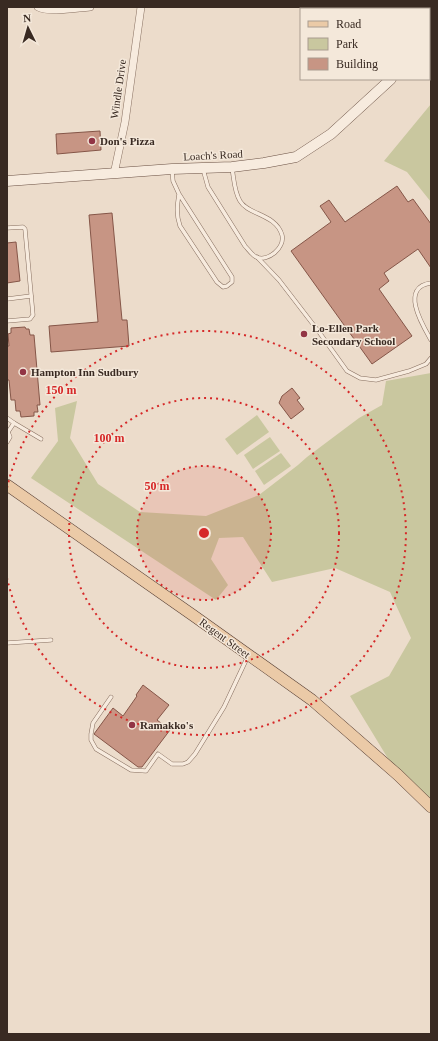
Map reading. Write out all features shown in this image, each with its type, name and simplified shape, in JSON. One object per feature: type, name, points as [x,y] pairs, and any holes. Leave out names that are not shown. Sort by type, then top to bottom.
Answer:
[{"type":"main road","name":"Regent Street","points":[[7,485],[312,700],[398,775],[431,807]]},
{"type":"street","points":[[38,7],[42,9],[63,10],[90,7]]},
{"type":"street","name":"Windle Drive","points":[[114,174],[125,122],[141,7]]},
{"type":"street","name":"Loach's Road","points":[[7,181],[172,169],[232,167],[296,157],[331,134],[391,80]]},
{"type":"lane","points":[[232,167],[235,189],[240,202],[270,219],[279,229],[282,236],[281,245],[275,253],[265,257],[257,257]]},
{"type":"lane","points":[[202,168],[208,187],[245,246],[279,280],[346,371],[360,378],[376,380],[409,371],[426,364],[431,358]]},
{"type":"lane","points":[[172,169],[173,181],[179,194],[232,277],[232,282],[228,286],[223,287],[217,282],[180,226],[176,208],[179,194]]},
{"type":"lane","points":[[7,228],[23,227],[25,229],[33,315],[30,319],[7,321]]},
{"type":"lane","points":[[431,283],[426,284],[416,292],[415,302],[419,319],[431,340]]},
{"type":"lane","points":[[7,299],[31,296]]},
{"type":"lane","points":[[7,418],[41,439]]},
{"type":"lane","points":[[7,442],[10,437],[8,432],[14,423]]},
{"type":"lane","points":[[7,644],[50,640]]},
{"type":"lane","points":[[111,697],[93,723],[91,740],[96,749],[131,770],[146,771],[158,754],[172,764],[183,764],[188,762],[195,754],[224,707],[249,655]]},
{"type":"green space","points":[[431,104],[431,202],[407,172],[384,161]]},
{"type":"green space","points":[[431,373],[431,807],[398,775],[350,696],[389,676],[411,638],[390,592],[335,568],[272,582],[243,537],[219,538],[211,559],[228,585],[216,600],[31,478],[58,441],[55,408],[77,401],[70,438],[98,484],[140,512],[206,516],[259,495],[359,418],[382,405],[386,381]]},
{"type":"green space","points":[[257,415],[269,432],[237,455],[225,439]]},
{"type":"green space","points":[[270,437],[280,451],[253,469],[244,455]]},
{"type":"green space","points":[[281,453],[291,466],[264,485],[255,471]]},
{"type":"building","points":[[100,131],[101,150],[57,154],[56,134]]},
{"type":"building","points":[[397,186],[408,202],[413,199],[431,224],[431,268],[418,249],[384,273],[389,281],[379,289],[412,336],[372,364],[291,251],[331,222],[320,206],[329,200],[345,222]]},
{"type":"building","points":[[112,213],[122,320],[127,320],[129,346],[51,352],[49,326],[98,322],[89,215]]},
{"type":"building","points":[[16,242],[20,281],[7,283],[7,243]]},
{"type":"building","name":"Hampton Inn Sudbury","points":[[25,327],[26,329],[29,329],[30,335],[34,335],[40,405],[37,405],[38,412],[34,412],[34,416],[21,417],[20,411],[16,411],[15,400],[11,400],[9,380],[7,380],[7,346],[9,346],[8,334],[11,333],[11,328]]},
{"type":"building","points":[[292,388],[300,398],[297,400],[304,409],[291,419],[279,403],[282,396]]},
{"type":"building","name":"Ramakko's","points":[[143,685],[169,705],[157,720],[170,730],[142,767],[138,767],[94,734],[113,708],[123,716]]},
{"type":"place","name":"Don's Pizza","points":[[92,141]]},
{"type":"place","name":"Lo-Ellen Park Secondary School","points":[[304,334]]},
{"type":"place","name":"Hampton Inn Sudbury","points":[[23,372]]},
{"type":"place","name":"Ramakko's","points":[[132,725]]}]
